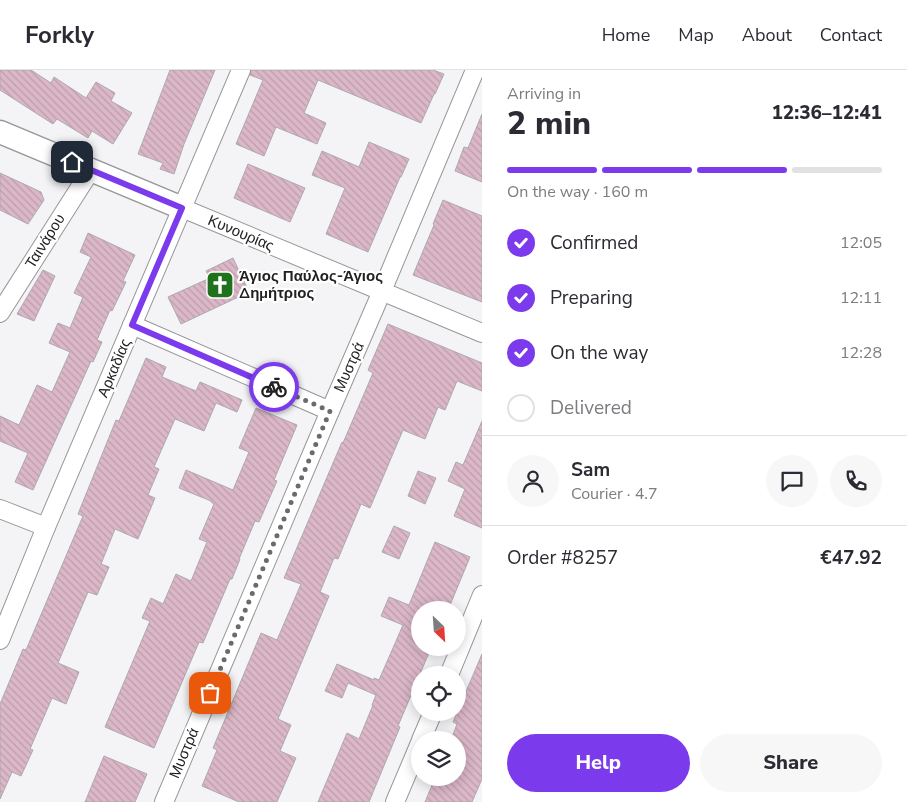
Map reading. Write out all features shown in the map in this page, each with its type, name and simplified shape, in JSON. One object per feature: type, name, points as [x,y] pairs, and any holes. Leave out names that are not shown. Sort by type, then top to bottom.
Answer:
[{"type":"street","name":"Αρκαδίας","points":[[0,640],[46,527],[241,70]]},
{"type":"street","name":"Μυστρά","points":[[164,802],[475,70]]},
{"type":"street","name":"Κυνουρίας","points":[[0,132],[482,333]]},
{"type":"street","name":"Ταινάρου","points":[[0,313],[90,170]]},
{"type":"street","points":[[132,325],[330,411]]},
{"type":"street","points":[[0,509],[46,527]]},
{"type":"street","points":[[452,666],[482,595]]},
{"type":"street","points":[[396,802],[411,766]]},
{"type":"building","points":[[0,70],[31,70],[51,83],[54,77],[86,98],[96,82],[115,93],[111,101],[132,113],[113,144],[92,131],[88,138],[57,119],[53,124],[0,90]]},
{"type":"building","points":[[170,70],[215,70],[184,144],[174,174],[160,169],[163,163],[138,154]]},
{"type":"building","points":[[251,70],[433,70],[444,74],[421,123],[318,80],[304,113],[326,123],[317,144],[276,127],[264,156],[236,144],[263,80],[250,75]]},
{"type":"building","points":[[482,114],[482,182],[455,171],[464,147],[468,148]]},
{"type":"building","points":[[369,142],[409,159],[368,252],[326,234],[345,188],[312,175],[322,151],[359,167]]},
{"type":"building","points":[[248,164],[305,188],[290,222],[234,198]]},
{"type":"building","points":[[0,173],[41,192],[44,200],[28,224],[0,210]]},
{"type":"building","points":[[443,200],[482,216],[482,302],[413,275]]},
{"type":"building","points":[[88,233],[135,255],[123,281],[126,282],[112,311],[110,310],[97,340],[102,342],[93,362],[91,361],[33,490],[15,482],[28,453],[0,441],[0,416],[19,425],[37,385],[52,392],[70,352],[49,343],[58,323],[70,328],[83,297],[74,293],[91,257],[80,252]]},
{"type":"building","name":"Άγιος Παύλος-Άγιος Δημήτριος","points":[[233,258],[249,292],[181,324],[168,297],[210,278],[206,271]]},
{"type":"building","points":[[43,270],[55,276],[34,321],[17,314]]},
{"type":"building","points":[[388,324],[482,363],[482,391],[457,381],[445,410],[438,407],[425,439],[403,430],[370,508],[361,504],[338,559],[334,558],[320,592],[329,596],[278,719],[291,725],[280,751],[296,758],[277,802],[239,802],[202,786],[217,750],[213,748],[261,633],[277,640],[301,584],[284,578],[373,373],[368,370]]},
{"type":"building","points":[[146,358],[166,367],[162,377],[196,391],[200,382],[242,400],[237,412],[216,403],[204,431],[175,419],[154,467],[159,469],[148,495],[155,498],[138,539],[115,529],[101,564],[109,567],[97,595],[88,592],[58,663],[79,672],[66,704],[52,698],[30,749],[33,750],[21,776],[12,772],[0,799],[0,704],[23,649],[26,650],[83,516],[78,514],[116,420],[119,421]]},
{"type":"building","points":[[256,408],[297,425],[274,480],[277,481],[259,522],[255,521],[232,579],[230,579],[203,643],[199,642],[154,748],[105,727],[150,621],[142,618],[151,598],[163,604],[176,574],[191,581],[207,542],[199,539],[214,504],[179,488],[186,470],[233,490],[249,452],[239,448]]},
{"type":"building","points":[[482,421],[482,528],[454,516],[465,489],[448,481],[456,462],[463,465]]},
{"type":"building","points":[[418,471],[436,478],[425,504],[408,496]]},
{"type":"building","points":[[394,526],[410,533],[399,559],[382,552]]},
{"type":"building","points":[[435,542],[470,557],[452,601],[411,601],[411,656],[428,656],[423,666],[411,666],[411,695],[369,802],[318,802],[347,733],[359,739],[376,695],[348,683],[342,698],[325,691],[337,664],[374,680],[374,678],[379,680],[403,625],[381,616],[389,597],[409,605]]},
{"type":"building","points":[[482,654],[482,779],[472,802],[425,802],[432,786],[466,786],[466,731],[454,731],[457,724],[453,722],[466,721],[466,692]]},
{"type":"building","points":[[104,756],[147,774],[135,802],[85,802]]},
{"type":"way so far","points":[[210,693],[330,411],[274,387]]},
{"type":"place","name":"Άγιος Παύλος-Άγιος Δημήτριος","points":[[220,285]]},
{"type":"route","points":[[72,162],[182,208],[132,325],[274,387]]}]
